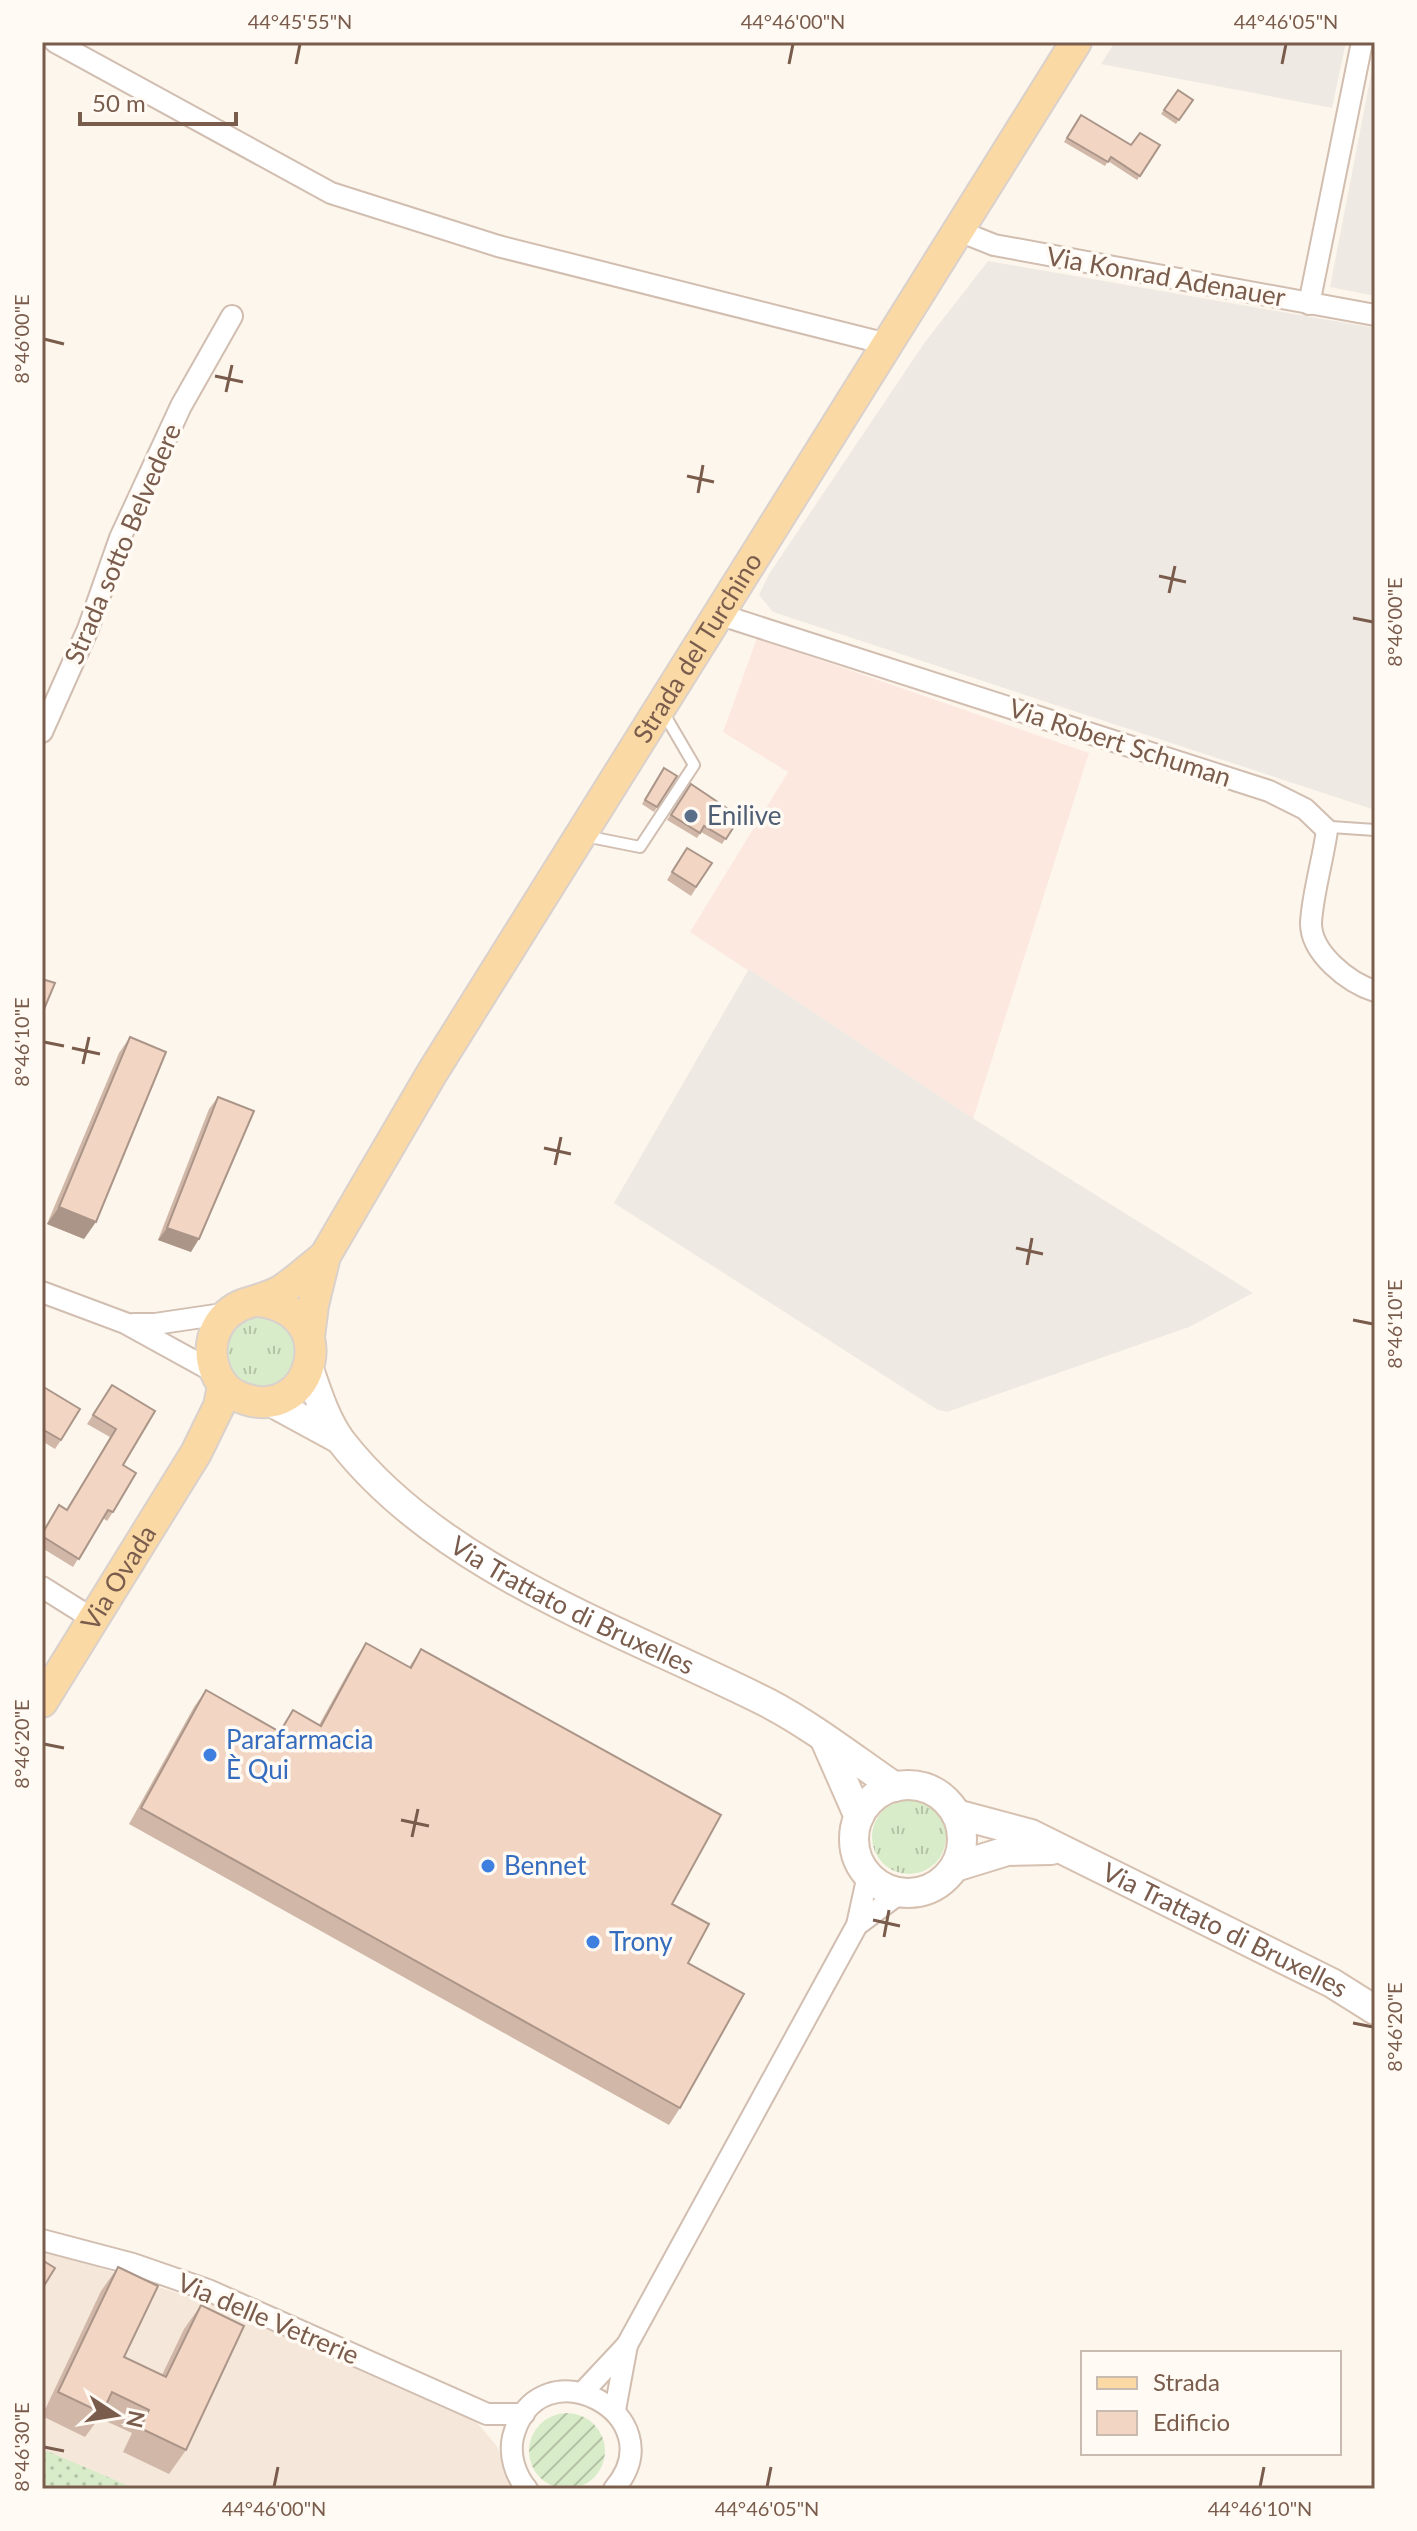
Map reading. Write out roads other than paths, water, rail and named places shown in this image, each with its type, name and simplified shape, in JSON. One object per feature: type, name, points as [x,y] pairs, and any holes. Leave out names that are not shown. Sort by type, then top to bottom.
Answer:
[{"type":"main road","name":"Strada del Turchino","points":[[309,1337],[325,1256],[432,1073],[583,836],[718,614],[1076,42]]},
{"type":"main road","name":"Strada del Turchino","points":[[259,1301],[281,1290],[325,1256]]},
{"type":"main road","points":[[259,1301],[290,1311],[309,1337],[309,1369],[300,1384],[287,1396],[262,1402],[237,1397],[219,1379],[211,1346],[220,1323],[229,1313],[259,1301]]},
{"type":"main road","name":"Via Trattato di Bruxelles","points":[[309,1369],[339,1439],[377,1481],[444,1540],[497,1571],[772,1705],[895,1787]]},
{"type":"main road","name":"Via Ovada","points":[[42,1702],[196,1453],[219,1406],[219,1379]]},
{"type":"main road","name":"Via Ovada","points":[[196,1453],[262,1402]]},
{"type":"main road","name":"Via Trattato di Bruxelles","points":[[262,1402],[339,1439]]},
{"type":"main road","points":[[826,1741],[859,1817]]},
{"type":"main road","points":[[910,1785],[937,1793],[956,1814],[962,1832],[961,1850],[955,1867],[931,1888],[900,1893],[868,1875],[856,1852],[859,1817],[868,1803],[895,1787],[910,1785]]},
{"type":"main road","name":"Via Trattato di Bruxelles","points":[[956,1814],[1031,1834],[1332,1983],[1375,2010]]},
{"type":"main road","name":"Via Trattato di Bruxelles","points":[[955,1867],[1007,1851],[1034,1848],[1073,1854]]},
{"type":"street","points":[[55,42],[331,193],[498,246],[887,344]]},
{"type":"street","points":[[1309,304],[1362,42]]},
{"type":"street","name":"Via Konrad Adenauer","points":[[959,231],[994,245],[1375,315]]},
{"type":"street","name":"Strada sotto Belvedere","points":[[42,732],[88,629],[120,538],[181,406],[232,316]]},
{"type":"street","name":"Via Robert Schuman","points":[[718,614],[1269,791],[1305,809],[1327,830]]},
{"type":"street","points":[[1327,830],[1311,925],[1328,962],[1358,986],[1375,991]]},
{"type":"street","points":[[42,1292],[125,1323],[219,1379]]},
{"type":"street","points":[[125,1323],[155,1324],[229,1313]]},
{"type":"street","points":[[42,1587],[93,1619]]},
{"type":"street","points":[[583,2392],[627,2345],[857,1925],[868,1875]]},
{"type":"street","points":[[857,1925],[900,1893]]},
{"type":"street","name":"Via delle Vetrerie","points":[[42,2240],[133,2264],[208,2290],[487,2414]]},
{"type":"street","points":[[615,2410],[627,2345]]},
{"type":"street","points":[[523,2487],[513,2464],[512,2444],[524,2414],[553,2393],[583,2392],[615,2410],[625,2426],[630,2444],[628,2463],[614,2489]]},
{"type":"street","points":[[487,2414],[524,2414]]},
{"type":"street","points":[[487,2414],[512,2444]]},
{"type":"lane","points":[[583,836],[640,847],[694,765],[661,709]]},
{"type":"lane","points":[[1327,830],[1331,827],[1375,830]]},
{"type":"place","name":"Enilive","points":[[691,816]]},
{"type":"place","name":"Parafarmacia È Qui","points":[[210,1755]]},
{"type":"place","name":"Bennet","points":[[488,1866]]},
{"type":"place","name":"Trony","points":[[593,1942]]}]
